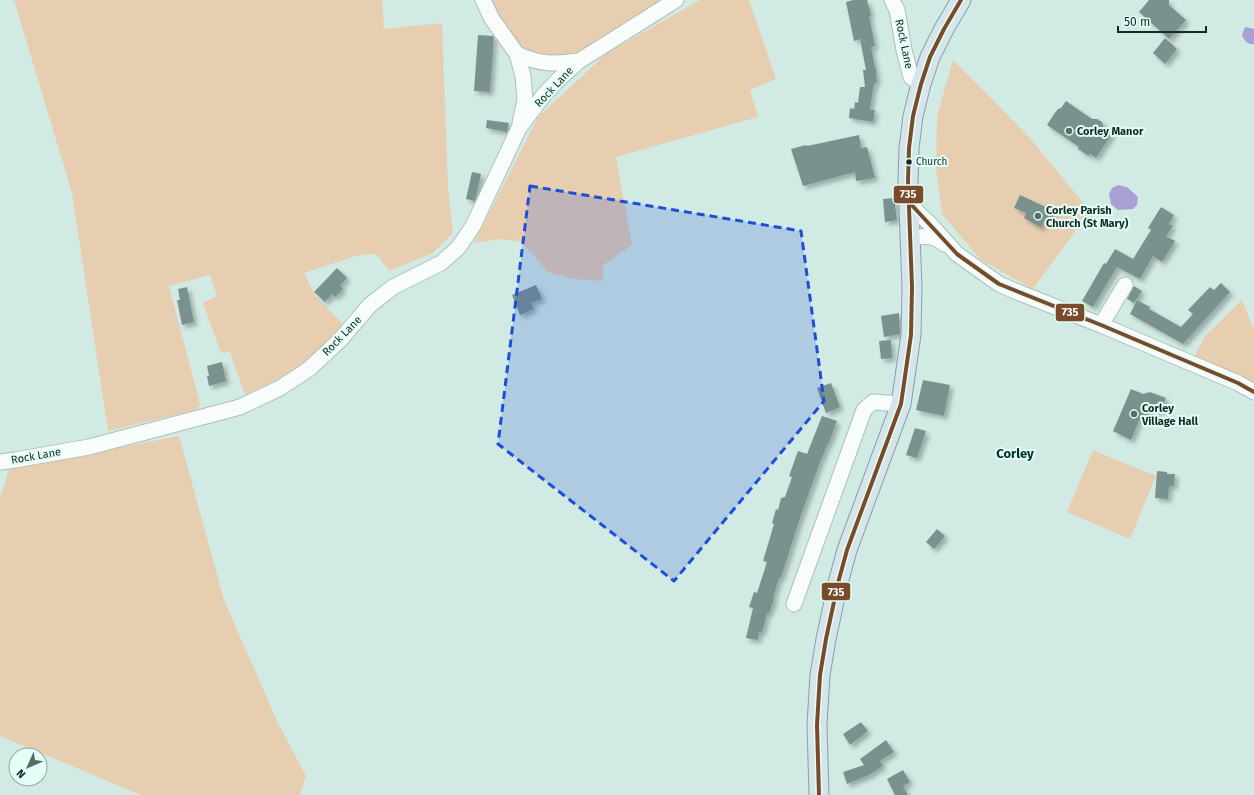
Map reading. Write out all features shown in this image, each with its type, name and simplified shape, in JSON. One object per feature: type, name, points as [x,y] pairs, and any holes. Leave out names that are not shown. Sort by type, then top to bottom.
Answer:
[{"type":"main road","points":[[819,795],[817,725],[820,675],[827,632],[847,550],[901,404],[911,335],[912,287],[908,201],[909,148],[913,116],[930,56],[944,29],[962,0]]},
{"type":"street","points":[[483,0],[492,19],[517,54],[523,76],[525,100],[519,128]]},
{"type":"street","name":"Rock Lane","points":[[0,462],[89,447],[240,407],[280,388],[309,369],[340,340],[370,305],[393,287],[441,263],[458,248],[473,226],[519,128],[548,90],[579,61],[676,0]]},
{"type":"street","name":"Rock Lane","points":[[892,0],[897,10],[904,50],[911,77],[921,84]]},
{"type":"street","name":"Rock Lane","points":[[517,54],[529,59],[555,64],[579,61]]},
{"type":"street","points":[[908,201],[957,254]]},
{"type":"street","points":[[910,238],[933,236],[999,284],[1238,383],[1254,392]]},
{"type":"street","points":[[1101,325],[1126,285]]},
{"type":"street","points":[[794,604],[864,410],[873,402],[901,404]]},
{"type":"highlighted area","points":[[530,186],[801,231],[824,401],[674,581],[498,444]]},
{"type":"shaded area","points":[[14,0],[382,0],[384,29],[442,23],[448,187],[453,233],[433,253],[389,271],[376,254],[359,255],[304,273],[316,297],[343,324],[321,347],[291,373],[245,395],[230,352],[221,353],[203,303],[217,296],[210,275],[169,286],[200,404],[196,410],[108,431],[72,193]]},
{"type":"shaded area","points":[[491,0],[664,0],[582,52],[570,57],[547,56],[516,48],[495,12]]},
{"type":"shaded area","points":[[700,0],[749,0],[776,79],[750,90],[758,117],[616,157],[632,245],[603,265],[603,281],[573,279],[548,272],[522,242],[501,239],[474,243],[538,117],[607,53]]},
{"type":"shaded area","points":[[1245,27],[1254,29],[1254,44],[1246,42],[1244,39],[1242,35]]},
{"type":"shaded area","points":[[953,60],[1028,136],[1090,211],[1033,289],[981,260],[942,214],[936,167],[937,116]]},
{"type":"shaded area","points":[[1118,185],[1127,187],[1138,197],[1137,205],[1133,209],[1118,210],[1111,204],[1109,194],[1112,188]]},
{"type":"shaded area","points":[[1242,300],[1254,330],[1254,386],[1194,358],[1205,336]]},
{"type":"shaded area","points":[[179,436],[224,600],[277,721],[306,776],[300,795],[141,795],[48,756],[48,747],[26,747],[0,736],[0,499],[9,469]]},
{"type":"shaded area","points":[[1093,450],[1156,476],[1130,539],[1067,512]]},
{"type":"building","points":[[853,0],[867,0],[871,15],[869,16],[875,46],[871,47],[876,68],[877,82],[874,83],[870,110],[875,110],[873,122],[849,118],[850,108],[854,109],[855,102],[858,103],[860,87],[865,87],[863,70],[866,70],[860,39],[854,41],[846,2]]},
{"type":"building","points":[[1149,0],[1169,0],[1169,5],[1186,20],[1169,39],[1139,12]]},
{"type":"building","points":[[478,35],[494,37],[490,92],[474,91]]},
{"type":"building","points":[[1165,38],[1177,49],[1165,64],[1153,53]]},
{"type":"building","name":"Corley Manor","points":[[1066,101],[1092,119],[1097,119],[1102,122],[1104,129],[1112,134],[1096,158],[1090,154],[1089,156],[1078,149],[1079,147],[1047,125],[1054,114]]},
{"type":"building","points":[[487,120],[509,123],[507,132],[486,128]]},
{"type":"building","points":[[859,135],[861,148],[867,147],[875,178],[856,181],[855,172],[803,186],[791,149]]},
{"type":"building","points":[[472,172],[481,174],[475,201],[466,199]]},
{"type":"building","name":"Corley Parish Church (St Mary)","points":[[1020,195],[1054,211],[1048,223],[1044,221],[1041,228],[1024,218],[1026,213],[1014,208]]},
{"type":"building","points":[[894,198],[897,220],[885,222],[883,199]]},
{"type":"building","points":[[1161,207],[1174,215],[1169,224],[1173,226],[1166,236],[1175,241],[1162,262],[1153,256],[1140,279],[1117,267],[1093,307],[1082,301],[1104,263],[1106,264],[1115,249],[1133,259],[1151,230],[1148,228]]},
{"type":"building","points":[[337,268],[347,278],[340,285],[343,289],[335,297],[332,294],[325,302],[314,292]]},
{"type":"building","points":[[1221,283],[1230,292],[1183,344],[1130,314],[1137,300],[1150,307],[1149,309],[1181,327],[1193,314],[1188,310],[1210,287],[1214,290]]},
{"type":"building","points":[[536,285],[542,299],[531,303],[534,309],[520,315],[512,295]]},
{"type":"building","points":[[1134,286],[1142,291],[1134,303],[1127,299]]},
{"type":"building","points":[[187,287],[194,322],[182,325],[177,300],[180,300],[178,289]]},
{"type":"building","points":[[899,313],[900,334],[884,337],[881,316]]},
{"type":"building","points":[[891,340],[892,358],[881,359],[879,341]]},
{"type":"building","points":[[222,362],[226,381],[209,386],[207,366]]},
{"type":"building","points":[[923,380],[950,385],[944,416],[916,410]]},
{"type":"building","points":[[831,383],[840,407],[826,413],[817,388]]},
{"type":"building","name":"Corley Village Hall","points":[[1131,389],[1143,394],[1150,392],[1166,398],[1160,412],[1151,409],[1147,418],[1141,416],[1131,440],[1113,431]]},
{"type":"building","points":[[822,416],[837,421],[799,521],[781,578],[779,578],[769,614],[767,613],[762,633],[759,632],[758,640],[746,638],[753,608],[749,607],[754,592],[757,593],[767,562],[763,561],[774,524],[772,523],[776,509],[778,510],[781,498],[785,497],[792,477],[789,476],[798,451],[807,454]]},
{"type":"building","points":[[915,428],[926,431],[917,458],[906,455]]},
{"type":"building","points":[[1157,471],[1167,472],[1167,474],[1175,474],[1174,486],[1169,486],[1168,499],[1155,498]]},
{"type":"building","points":[[937,529],[945,536],[934,549],[926,542]]},
{"type":"building","points":[[861,722],[868,731],[850,745],[843,734]]},
{"type":"building","points":[[886,740],[894,752],[880,761],[883,766],[869,775],[847,784],[843,772],[864,765],[860,759]]},
{"type":"building","points":[[903,770],[910,782],[903,786],[908,795],[895,795],[887,779]]},
{"type":"transit line","name":"735","points":[[819,795],[817,725],[820,675],[826,639],[847,550],[901,404],[911,335],[912,287],[908,181],[909,148],[913,116],[930,57],[961,0]]},
{"type":"transit line","name":"735","points":[[908,201],[957,254],[999,284],[1238,383],[1254,392]]},
{"type":"place","name":"Corley Manor","points":[[1069,131]]},
{"type":"place","name":"Church","points":[[909,162]]},
{"type":"place","name":"Corley Parish Church (St Mary)","points":[[1038,216]]},
{"type":"place","name":"Corley Village Hall","points":[[1134,414]]},
{"type":"district","name":"Corley","points":[[1015,453]]}]
